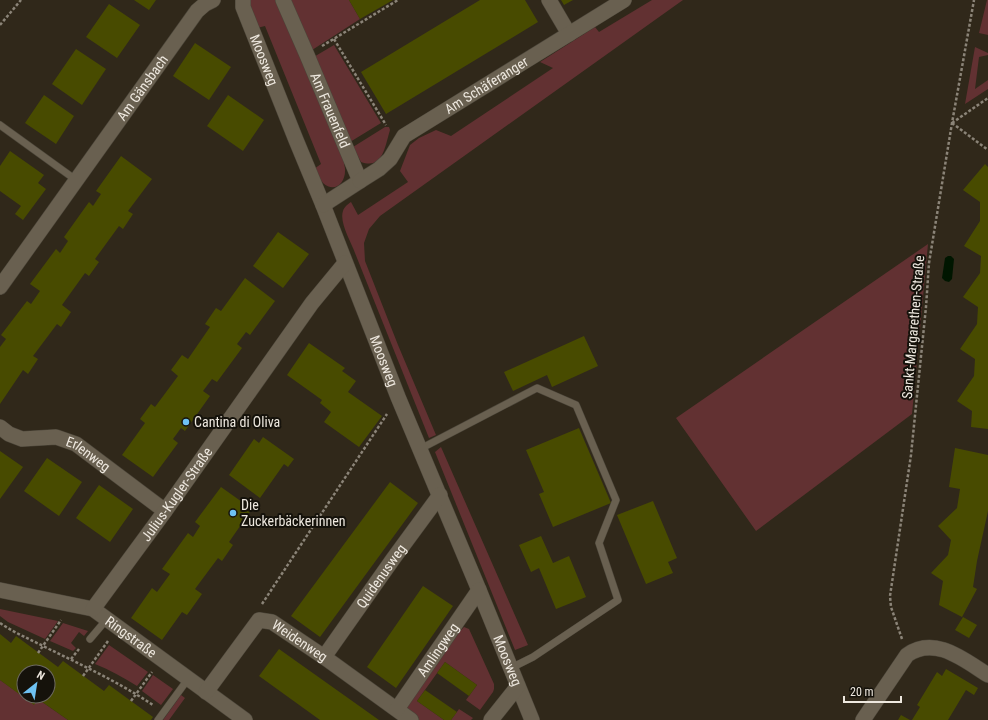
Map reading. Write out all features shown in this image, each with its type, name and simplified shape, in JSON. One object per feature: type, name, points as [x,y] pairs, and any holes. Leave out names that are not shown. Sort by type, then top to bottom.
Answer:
[{"type":"street","name":"Am Gänsbach","points":[[0,287],[198,11],[205,4],[213,0]]},
{"type":"street","name":"Moosweg","points":[[243,0],[243,7],[323,205],[398,397],[440,495],[532,720]]},
{"type":"street","name":"Am Frauenfeld","points":[[283,0],[308,55],[360,181]]},
{"type":"street","points":[[548,0],[569,34]]},
{"type":"street","name":"Am Schäferanger","points":[[360,181],[379,169],[390,159],[404,136],[624,0]]},
{"type":"street","points":[[323,205],[360,181]]},
{"type":"street","name":"Julius-Kugler-Straße","points":[[93,608],[165,511],[312,303],[345,263]]},
{"type":"street","name":"Erlenweg","points":[[0,427],[10,434],[22,439],[56,437],[76,444],[165,511]]},
{"type":"street","name":"Quidenusweg","points":[[324,657],[440,495]]},
{"type":"street","name":"Ringstraße","points":[[0,590],[93,608],[245,720]]},
{"type":"street","name":"Amlingweg","points":[[397,709],[479,590]]},
{"type":"street","name":"Weidenweg","points":[[206,692],[259,620],[272,622],[324,657],[411,720]]},
{"type":"street","points":[[863,720],[907,655],[912,652],[924,648],[936,648],[948,651],[988,675]]},
{"type":"street","points":[[491,720],[518,686]]},
{"type":"lane","points":[[0,126],[76,180]]},
{"type":"lane","points":[[420,449],[537,388],[576,405],[616,500],[599,543],[618,600],[533,656],[511,668]]},
{"type":"lane","points":[[90,639],[107,619]]},
{"type":"lane","points":[[158,720],[188,679]]},
{"type":"path","points":[[0,25],[21,0]]},
{"type":"path","points":[[308,55],[398,0]]},
{"type":"path","name":"Sankt-Margarethen-Straße","points":[[907,655],[891,607],[890,596],[911,455],[929,263],[974,0]]},
{"type":"path","points":[[334,39],[386,125]]},
{"type":"path","points":[[988,98],[952,123],[988,150]]},
{"type":"path","points":[[259,620],[261,604],[389,412]]},
{"type":"path","points":[[38,653],[62,620]]},
{"type":"path","points":[[0,623],[20,636],[43,646],[136,694],[163,712]]},
{"type":"path","points":[[83,676],[108,641]]},
{"type":"path","points":[[71,660],[79,649]]},
{"type":"path","points":[[131,701],[152,672]]},
{"type":"shaded area","points":[[251,0],[278,0],[280,4],[344,162],[344,178],[339,185],[335,187],[327,186],[323,183],[314,169],[321,164],[265,26],[257,28],[249,5]]},
{"type":"shaded area","points":[[288,0],[349,0],[360,19],[309,52]]},
{"type":"shaded area","points":[[652,0],[683,0],[380,216],[369,229],[364,243],[365,261],[436,435],[429,438],[346,232],[342,216],[346,206],[351,202],[358,215],[408,182],[400,171],[410,145],[419,138],[436,130],[451,136],[553,68],[540,62],[595,27],[599,32]]},
{"type":"shaded area","points":[[988,0],[988,35],[979,33]]},
{"type":"shaded area","points":[[334,45],[381,123],[350,142],[312,58]]},
{"type":"shaded area","points":[[975,47],[988,53],[988,55],[979,57],[975,89],[988,80],[988,89],[965,104]]},
{"type":"shaded area","points":[[385,127],[389,127],[390,130],[379,160],[368,164],[361,162],[353,147]]},
{"type":"shaded area","points":[[928,244],[912,414],[756,531],[676,418]]},
{"type":"shaded area","points":[[951,256],[954,259],[952,279],[949,282],[942,278],[945,258]]},
{"type":"shaded area","points":[[441,447],[528,645],[515,650],[435,452]]},
{"type":"shaded area","points":[[0,609],[58,621],[45,639],[8,622],[0,616]]},
{"type":"shaded area","points":[[63,623],[88,631],[84,636],[79,632],[71,643],[76,648],[73,651],[50,641]]},
{"type":"shaded area","points":[[464,627],[469,629],[494,684],[493,692],[480,710],[466,700],[477,685],[445,662],[417,701],[444,720],[418,720],[405,708]]},
{"type":"shaded area","points":[[109,645],[148,672],[137,686],[117,674],[95,664]]},
{"type":"shaded area","points":[[153,675],[173,689],[161,705],[142,691]]},
{"type":"shaded area","points":[[0,680],[16,691],[16,704],[45,704],[68,720],[0,720]]},
{"type":"shaded area","points":[[181,695],[185,698],[169,720],[163,720]]},
{"type":"shaded area","points":[[459,709],[473,718],[471,720],[451,720]]},
{"type":"building","points":[[134,0],[156,0],[149,10]]},
{"type":"building","points":[[349,0],[393,0],[360,19]]},
{"type":"building","points":[[480,0],[525,0],[538,22],[386,114],[361,72]]},
{"type":"building","points":[[561,0],[573,0],[564,5]]},
{"type":"building","points":[[109,4],[140,25],[117,58],[86,37]]},
{"type":"building","points":[[195,43],[231,67],[209,100],[173,76]]},
{"type":"building","points":[[76,49],[106,69],[82,105],[52,84]]},
{"type":"building","points":[[44,95],[74,116],[56,144],[25,123]]},
{"type":"building","points":[[228,95],[264,120],[243,151],[207,126]]},
{"type":"building","points":[[10,151],[44,175],[38,183],[46,189],[23,220],[15,214],[21,206],[0,191],[0,166]]},
{"type":"building","points":[[121,156],[152,179],[128,211],[133,214],[123,229],[119,226],[95,259],[99,262],[89,276],[85,273],[62,305],[71,312],[61,327],[57,324],[33,356],[38,359],[28,374],[23,370],[0,404],[0,347],[6,339],[1,335],[27,301],[31,304],[40,291],[30,284],[56,249],[60,253],[68,241],[64,237],[89,202],[93,206],[101,194],[96,191]]},
{"type":"building","points":[[985,164],[988,167],[988,429],[971,427],[972,411],[957,401],[974,376],[975,359],[960,349],[977,324],[978,307],[963,297],[980,273],[981,256],[964,246],[980,221],[980,202],[963,190]]},
{"type":"building","points":[[278,232],[309,254],[283,288],[253,266]]},
{"type":"building","points":[[245,278],[275,301],[250,335],[246,332],[237,344],[242,348],[217,382],[212,379],[203,391],[210,396],[185,431],[181,428],[173,439],[178,443],[153,477],[122,455],[145,423],[140,419],[151,404],[155,407],[178,376],[171,370],[182,355],[188,359],[210,327],[205,324],[216,308],[221,311]]},
{"type":"building","points":[[584,336],[598,366],[552,387],[547,375],[513,391],[504,372]]},
{"type":"building","points":[[309,343],[345,368],[342,371],[356,381],[348,392],[382,416],[359,447],[324,422],[331,412],[320,403],[322,400],[287,375]]},
{"type":"building","points":[[579,428],[611,503],[553,527],[539,494],[544,492],[526,450]]},
{"type":"building","points":[[263,437],[294,459],[288,467],[284,464],[260,498],[229,475],[254,439],[259,443]]},
{"type":"building","points":[[955,448],[988,455],[988,511],[973,587],[977,589],[962,617],[939,605],[943,581],[931,573],[948,555],[951,540],[938,526],[957,508],[960,489],[949,487]]},
{"type":"building","points":[[0,451],[23,467],[0,499]]},
{"type":"building","points":[[47,458],[82,482],[59,516],[24,491]]},
{"type":"building","points":[[390,482],[418,503],[320,637],[291,616]]},
{"type":"building","points":[[99,485],[133,509],[110,542],[76,518]]},
{"type":"building","points":[[221,487],[252,509],[229,542],[233,545],[222,561],[218,558],[195,589],[202,594],[187,615],[182,612],[162,640],[131,618],[152,588],[157,592],[170,574],[162,569],[188,533],[193,537],[200,526],[195,522]]},
{"type":"building","points":[[653,501],[677,558],[668,562],[673,573],[646,584],[617,515]]},
{"type":"building","points":[[541,536],[553,563],[569,556],[586,597],[556,609],[539,568],[531,572],[519,545]]},
{"type":"building","points":[[423,586],[453,606],[396,688],[367,667]]},
{"type":"building","points":[[963,617],[977,625],[969,638],[955,630]]},
{"type":"building","points":[[0,634],[11,643],[16,636],[54,664],[16,664],[16,692],[0,680]]},
{"type":"building","points":[[279,649],[379,720],[320,720],[259,676]]},
{"type":"building","points":[[63,661],[104,691],[109,685],[153,717],[151,720],[68,720],[45,704],[56,704],[56,666],[58,667]]},
{"type":"building","points":[[445,662],[477,685],[469,696],[437,673]]},
{"type":"building","points":[[946,669],[978,688],[974,695],[966,690],[948,720],[912,720],[920,707],[917,705],[937,672],[942,676]]},
{"type":"building","points":[[425,690],[457,712],[451,720],[444,720],[417,701]]},
{"type":"building","points":[[901,715],[910,720],[898,720]]},
{"type":"place","name":"Cantina di Oliva","points":[[186,422]]},
{"type":"place","name":"Die Zuckerbäckerinnen","points":[[233,513]]}]
